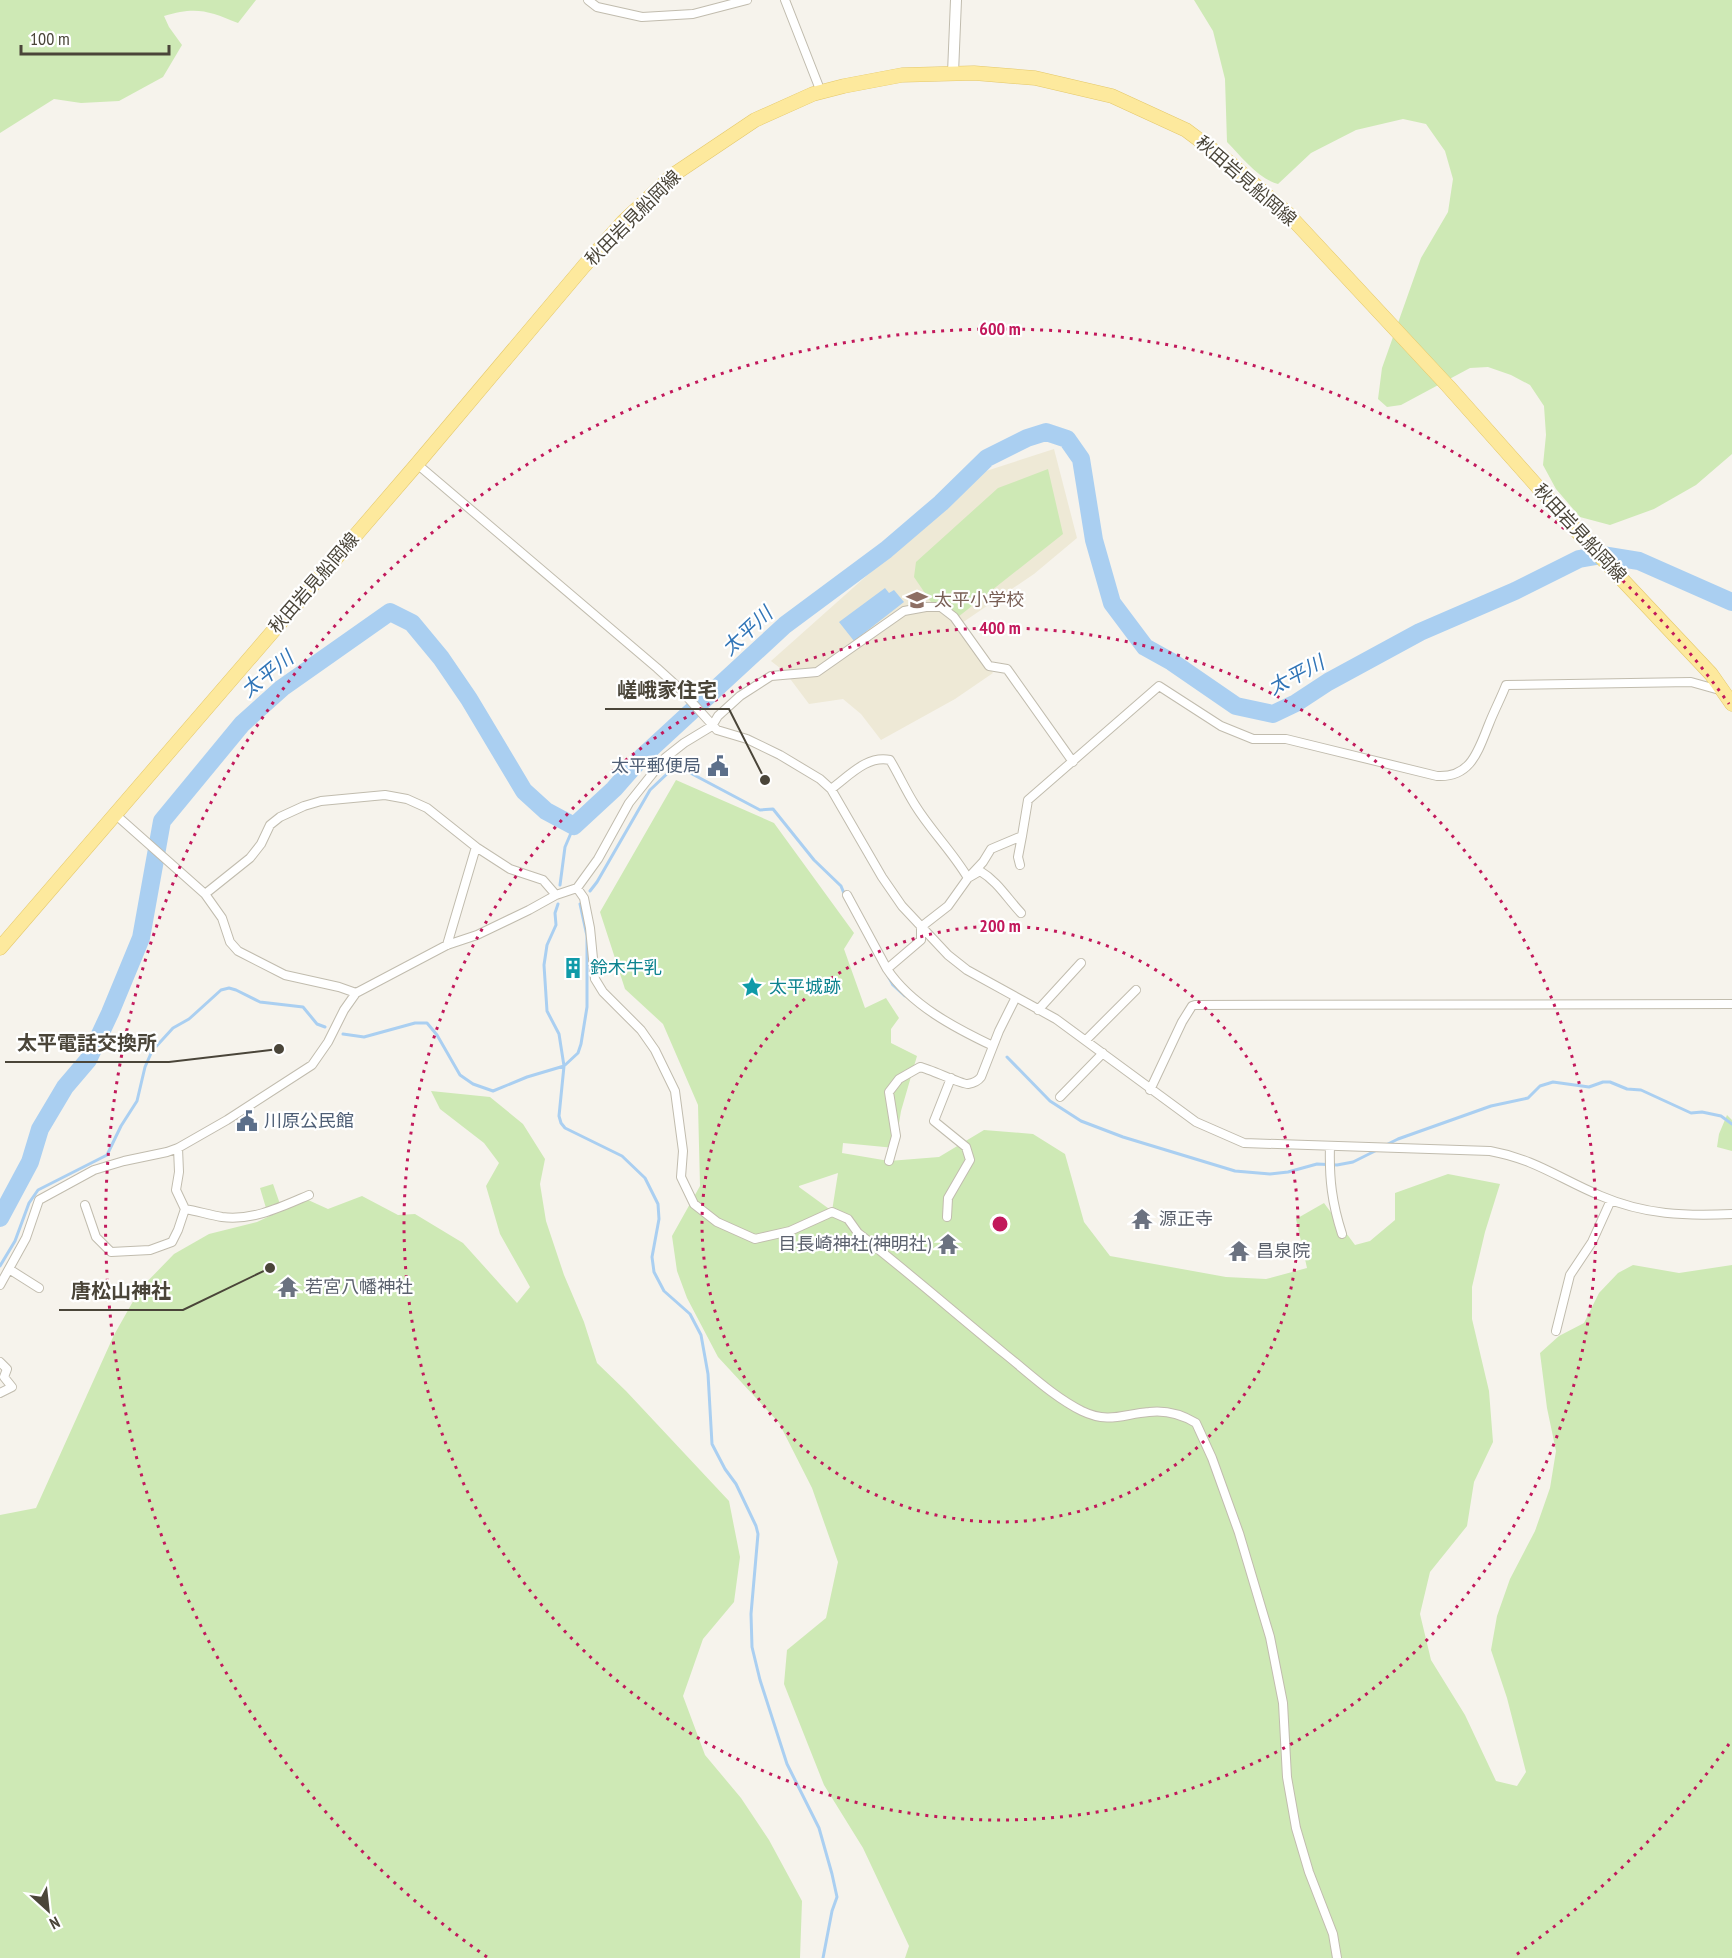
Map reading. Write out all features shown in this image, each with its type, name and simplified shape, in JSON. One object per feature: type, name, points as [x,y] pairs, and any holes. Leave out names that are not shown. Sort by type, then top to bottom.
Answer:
[{"type":"main road","name":"秋田岩見船岡線","points":[[0,948],[623,222],[673,175],[755,120],[821,92],[902,75],[974,72],[1035,78],[1112,96],[1186,130],[1225,159],[1273,200],[1448,386],[1589,544],[1727,692],[1732,704]]},
{"type":"street","points":[[588,0],[597,7],[642,17],[693,14],[747,0]]},
{"type":"street","points":[[785,0],[821,92]]},
{"type":"street","points":[[954,73],[956,0]]},
{"type":"street","points":[[417,464],[682,691],[710,724],[723,732],[747,739],[780,755],[820,779],[831,789],[882,877],[902,906],[948,955],[968,970],[1086,1040],[1150,1090],[1209,1130],[1244,1143],[1490,1151],[1510,1155],[1544,1167],[1602,1197],[1654,1213],[1692,1216],[1732,1214]]},
{"type":"street","points":[[0,1285],[26,1238],[39,1200],[94,1170],[178,1148],[251,1106],[312,1065],[356,993],[447,945],[477,935],[556,895],[577,888],[598,859],[628,803],[675,749],[710,724],[740,696],[771,676],[817,672],[904,611],[941,607],[954,617],[989,666],[1007,669],[1073,762]]},
{"type":"street","points":[[1020,865],[1018,857],[1028,800],[1159,686],[1221,726],[1253,740],[1286,738],[1437,776],[1450,777],[1470,764],[1479,750],[1506,685],[1691,681],[1727,692]]},
{"type":"street","points":[[831,789],[870,761],[881,758],[890,760],[915,805],[954,855],[968,878]]},
{"type":"street","points":[[205,894],[250,858],[261,844],[270,825],[280,817],[321,801],[385,795],[407,799],[427,808],[476,847],[510,869],[543,880],[556,895]]},
{"type":"street","points":[[116,815],[205,894],[222,918],[230,942],[238,951],[285,975],[356,993]]},
{"type":"street","points":[[921,927],[948,906],[991,849],[1022,836]]},
{"type":"street","points":[[447,945],[476,847]]},
{"type":"street","points":[[968,878],[980,871],[986,874],[998,884],[1003,894],[1021,913]]},
{"type":"street","points":[[577,888],[584,898],[590,928],[595,979],[603,992],[641,1030],[655,1050],[675,1091],[683,1151],[681,1176],[694,1204],[717,1222],[755,1239],[790,1230],[832,1212],[840,1215],[848,1219],[858,1233],[1001,1351],[1053,1392],[1082,1411],[1100,1418],[1120,1418],[1149,1412],[1175,1413],[1196,1423],[1212,1458],[1239,1533],[1270,1637],[1283,1703],[1287,1777],[1296,1828],[1309,1872],[1332,1934],[1337,1958]]},
{"type":"street","points":[[847,895],[887,969],[903,989],[937,1015],[967,1034],[993,1046]]},
{"type":"street","points":[[887,969],[921,940],[921,927]]},
{"type":"street","points":[[1038,1010],[1081,963]]},
{"type":"street","points":[[1086,1040],[1136,990]]},
{"type":"street","points":[[889,1161],[896,1136],[889,1092],[893,1085],[920,1067],[964,1084],[977,1081],[981,1077],[1016,997]]},
{"type":"street","points":[[1150,1090],[1182,1022],[1195,1005],[1732,1004]]},
{"type":"street","points":[[1060,1097],[1103,1053]]},
{"type":"street","points":[[947,1217],[948,1198],[970,1160],[966,1147],[934,1121],[951,1078]]},
{"type":"street","points":[[1330,1146],[1329,1170],[1333,1207],[1342,1234]]},
{"type":"street","points":[[85,1205],[96,1237],[111,1252],[150,1250],[172,1242],[185,1209],[176,1190],[179,1172],[178,1148]]},
{"type":"street","points":[[185,1209],[224,1217],[250,1217],[309,1195]]},
{"type":"street","points":[[1556,1331],[1570,1275],[1592,1242],[1611,1200]]},
{"type":"street","points":[[9,1269],[39,1288]]},
{"type":"street","points":[[0,1362],[7,1369],[4,1377],[12,1387],[0,1393]]},
{"type":"shaded area","name":"太平小学校","points":[[1054,449],[1077,538],[1034,574],[956,627],[993,673],[955,699],[881,740],[861,714],[843,699],[809,704],[785,672],[771,661],[983,472]]},
{"type":"green space","points":[[0,0],[256,0],[238,23],[202,11],[185,11],[164,16],[182,45],[163,77],[119,101],[81,103],[54,99],[0,133]]},
{"type":"green space","points":[[1194,0],[1732,0],[1732,454],[1696,485],[1654,509],[1610,525],[1580,517],[1556,489],[1543,465],[1546,435],[1544,406],[1530,385],[1488,367],[1470,368],[1401,405],[1387,407],[1378,399],[1382,368],[1421,258],[1448,212],[1453,179],[1445,151],[1426,124],[1403,119],[1356,130],[1311,153],[1278,184],[1264,177],[1227,142],[1225,79],[1213,31]]},
{"type":"green space","points":[[1048,469],[1063,534],[958,617],[931,602],[914,577],[916,562],[998,488]]},
{"type":"green space","points":[[676,780],[774,823],[854,933],[844,949],[865,1008],[886,998],[899,1018],[891,1029],[891,1043],[917,1056],[901,1111],[895,1148],[843,1143],[842,1153],[889,1161],[939,1157],[984,1130],[1033,1134],[1065,1154],[1084,1222],[1110,1256],[1226,1277],[1266,1279],[1307,1268],[1296,1219],[1324,1203],[1355,1245],[1370,1241],[1395,1220],[1395,1193],[1448,1174],[1500,1184],[1485,1232],[1472,1287],[1472,1319],[1489,1391],[1493,1442],[1474,1482],[1467,1526],[1430,1572],[1420,1614],[1431,1660],[1465,1715],[1496,1781],[1517,1786],[1526,1772],[1507,1698],[1491,1650],[1497,1616],[1510,1579],[1535,1531],[1550,1488],[1556,1451],[1547,1408],[1540,1353],[1559,1336],[1584,1323],[1599,1293],[1618,1273],[1633,1265],[1679,1273],[1732,1265],[1732,1958],[905,1958],[909,1946],[863,1848],[824,1785],[784,1684],[787,1650],[826,1618],[838,1562],[812,1488],[779,1423],[718,1357],[687,1298],[677,1271],[672,1236],[700,1186],[698,1105],[663,1024],[625,989],[600,912]],"holes":[[[838,1173],[832,1211],[799,1187],[799,1186]]]},
{"type":"green space","points":[[431,1091],[490,1097],[523,1124],[545,1159],[540,1184],[546,1221],[597,1363],[729,1501],[740,1557],[734,1602],[703,1639],[683,1696],[705,1755],[741,1798],[769,1840],[802,1901],[800,1958],[0,1958],[0,1515],[36,1508],[114,1335],[140,1289],[174,1254],[209,1234],[257,1222],[306,1199],[328,1209],[362,1196],[398,1215],[415,1214],[463,1243],[517,1303],[530,1287],[500,1234],[486,1186],[499,1163],[484,1143],[440,1109]]},
{"type":"green space","points":[[1727,1115],[1732,1120],[1732,1151],[1717,1147],[1719,1134]]},
{"type":"green space","points":[[273,1184],[280,1204],[266,1208],[260,1188]]},
{"type":"water","points":[[885,588],[889,593],[894,590],[904,602],[854,641],[839,622]]},
{"type":"waterway","name":"太平川","points":[[0,1218],[30,1162],[40,1129],[65,1087],[88,1060],[141,938],[162,821],[242,724],[282,688],[390,612],[412,623],[441,658],[469,699],[524,791],[546,811],[574,826],[614,789],[643,756],[785,625],[886,550],[941,503],[987,458],[1027,438],[1046,432],[1067,439],[1081,459],[1094,540],[1112,603],[1145,647],[1172,662],[1236,706],[1273,714],[1420,632],[1515,591],[1579,559],[1602,555],[1639,561],[1732,602]]},
{"type":"waterway","points":[[590,891],[650,790],[670,771],[679,767],[760,810],[773,809],[814,860],[841,886],[845,896]]},
{"type":"waterway","points":[[560,885],[565,847],[574,826]]},
{"type":"waterway","points":[[558,904],[555,913],[556,925],[547,945],[544,965],[547,1011],[559,1034],[564,1066],[559,1116],[565,1128],[622,1156],[645,1178],[658,1204],[659,1219],[652,1257],[654,1272],[664,1291],[690,1314],[701,1335],[708,1374],[712,1444],[736,1484],[758,1534],[751,1614],[752,1647],[787,1764],[819,1828],[837,1897],[823,1958]]},
{"type":"waterway","points":[[343,1034],[364,1037],[415,1023],[427,1023],[437,1035],[460,1075],[473,1084],[493,1091],[527,1077],[564,1066],[578,1053],[587,1007],[587,936],[580,904]]},
{"type":"waterway","points":[[888,976],[893,985],[905,996]]},
{"type":"waterway","points":[[0,1266],[15,1241],[29,1203],[38,1190],[107,1155],[121,1126],[137,1101],[145,1067],[152,1051],[173,1028],[189,1019],[221,990],[229,988],[236,990],[260,1002],[303,1007],[317,1024],[325,1027]]},
{"type":"waterway","points":[[1007,1057],[1050,1101],[1081,1121],[1123,1137],[1235,1171],[1270,1174],[1317,1164],[1337,1165],[1353,1162],[1377,1150]]},
{"type":"waterway","points":[[1386,1145],[1491,1106],[1528,1098],[1540,1086],[1553,1082],[1589,1087],[1610,1082],[1627,1089],[1641,1090],[1691,1113],[1702,1112],[1721,1116],[1732,1124]]},
{"type":"place","name":"太平小学校","points":[[917,600]]},
{"type":"place","name":"太平郵便局","points":[[718,766]]},
{"type":"place","name":"嵯峨家住宅","points":[[765,780]]},
{"type":"place","name":"鈴木牛乳","points":[[573,968]]},
{"type":"place","name":"太平城跡","points":[[752,987]]},
{"type":"place","name":"太平電話交換所","points":[[279,1049]]},
{"type":"place","name":"川原公民館","points":[[247,1121]]},
{"type":"place","name":"源正寺","points":[[1142,1219]]},
{"type":"place","name":"目長崎神社(神明社)","points":[[948,1244]]},
{"type":"place","name":"昌泉院","points":[[1239,1251]]},
{"type":"place","name":"唐松山神社","points":[[270,1268]]},
{"type":"place","name":"若宮八幡神社","points":[[288,1287]]}]
